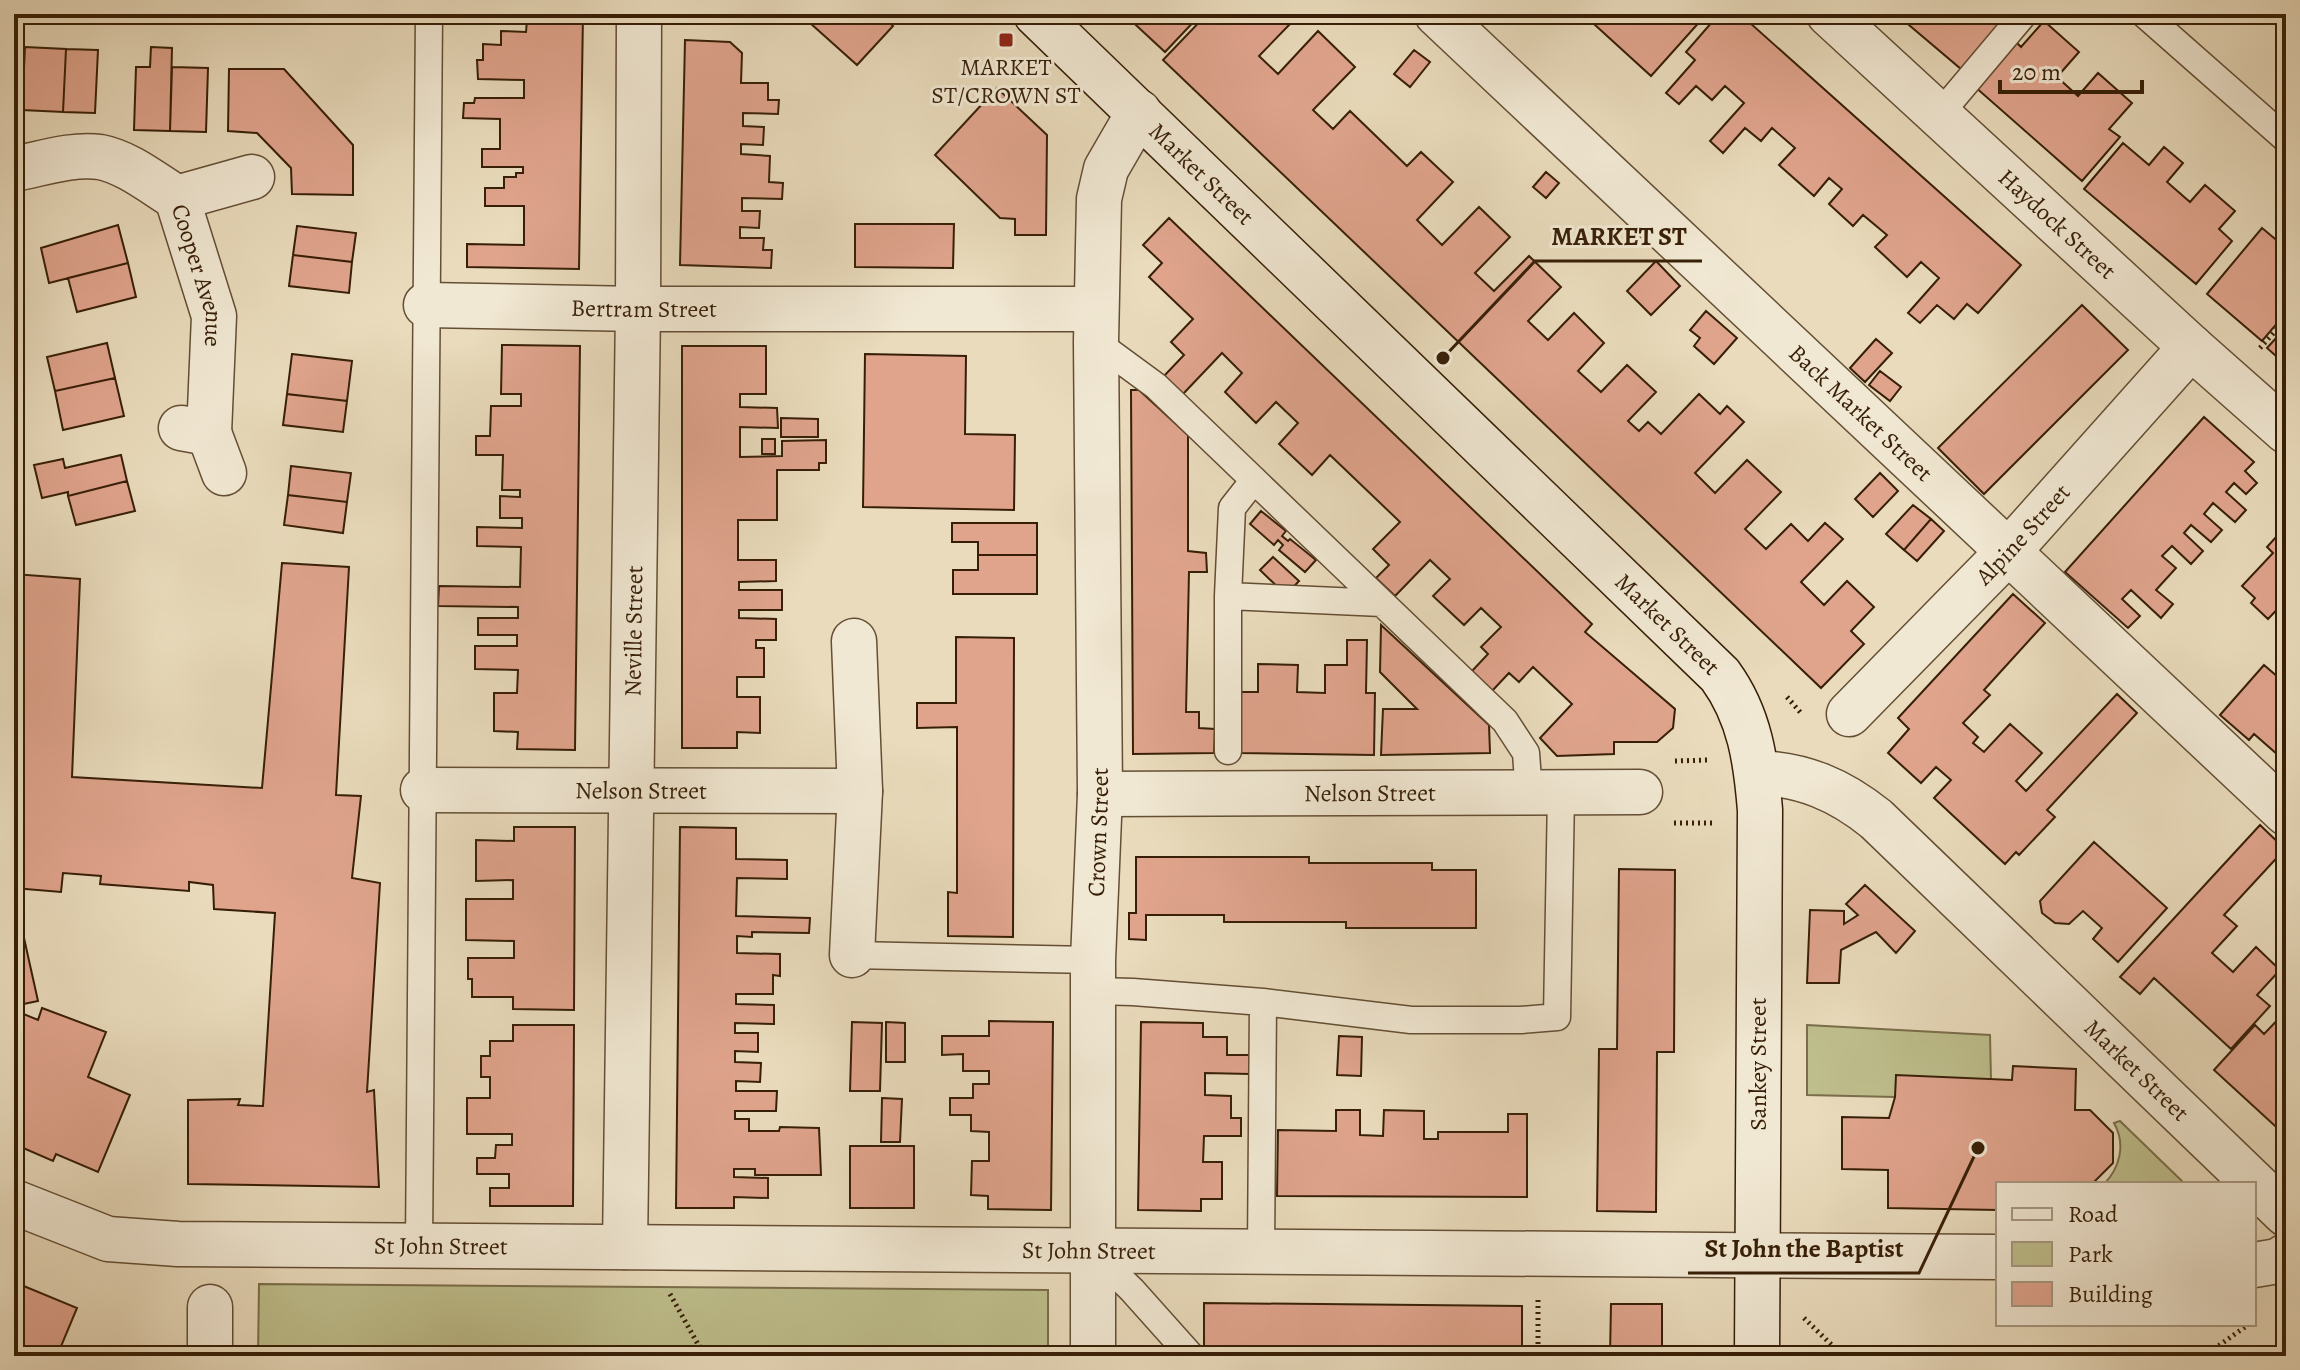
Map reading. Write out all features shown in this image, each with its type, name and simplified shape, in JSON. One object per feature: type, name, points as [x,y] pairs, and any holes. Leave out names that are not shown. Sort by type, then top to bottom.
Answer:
[{"type":"street","name":"Neville Street","points":[[636,1247],[632,789],[639,14]]},
{"type":"street","name":"Market Street","points":[[1036,14],[1720,675],[1732,691],[1743,715],[1757,773],[1787,775],[1820,784],[1855,803],[1876,819],[2253,1182]]},
{"type":"street","name":"Back Market Street","points":[[1437,14],[2286,813]]},
{"type":"street","name":"Haydock Street","points":[[1829,14],[2286,431]]},
{"type":"street","name":"Crown Street","points":[[1093,1356],[1093,976],[1100,794],[1096,325],[1099,199],[1106,169],[1139,112]]},
{"type":"street","name":"Cooper Avenue","points":[[14,169],[79,157],[101,157],[120,163],[177,198],[214,316],[205,445]]},
{"type":"street","points":[[177,198],[252,177]]},
{"type":"street","name":"Bertram Street","points":[[426,305],[638,309],[861,308],[1096,325]]},
{"type":"street","name":"Alpine Street","points":[[1849,714],[2007,553],[2191,347]]},
{"type":"street","points":[[852,955],[860,791],[854,641]]},
{"type":"street","name":"Sankey Street","points":[[1757,773],[1760,810],[1757,1356]]},
{"type":"street","name":"Nelson Street","points":[[423,790],[860,791]]},
{"type":"street","name":"Nelson Street","points":[[1100,794],[1654,792]]},
{"type":"street","name":"Market Street","points":[[2256,1185],[2286,1214]]},
{"type":"street","name":"St John Street","points":[[14,1202],[108,1239],[178,1244],[1996,1257]]},
{"type":"street","points":[[2256,1265],[2278,1261],[2286,1256]]},
{"type":"street","points":[[210,1307],[210,1356]]},
{"type":"lane","points":[[419,1245],[429,14]]},
{"type":"lane","points":[[1939,115],[2024,14]]},
{"type":"lane","points":[[2144,14],[2286,139]]},
{"type":"lane","points":[[852,955],[1093,976],[1133,992],[1263,1002],[1411,1020],[1557,1017],[1545,794],[1511,729],[1096,325]]},
{"type":"lane","points":[[1228,751],[1228,596],[1232,508],[1254,480]]},
{"type":"lane","points":[[1228,596],[1382,603]]},
{"type":"lane","points":[[1261,1251],[1263,1002]]},
{"type":"lane","points":[[1092,1251],[1191,1356]]},
{"type":"path","points":[[1654,792],[1714,760]]},
{"type":"path","points":[[1654,792],[1723,823]]},
{"type":"path","points":[[636,1247],[699,1346],[711,1356]]},
{"type":"path","points":[[1538,1356],[1539,1297]]},
{"type":"path","points":[[1801,1315],[1843,1356]]},
{"type":"path","points":[[2204,1356],[2245,1327]]},
{"type":"green space","points":[[1807,1025],[1990,1035],[1991,1080],[1895,1097],[1807,1095]]},
{"type":"green space","points":[[2120,1121],[2183,1182],[2106,1182],[2120,1155],[2120,1139],[2114,1123]]},
{"type":"green space","points":[[259,1284],[1048,1290],[1048,1356],[258,1356]]},
{"type":"building","points":[[504,14],[583,14],[579,269],[467,267],[467,244],[524,245],[524,206],[485,206],[485,188],[504,188],[504,177],[516,177],[516,173],[523,173],[523,167],[482,167],[482,149],[500,149],[500,119],[463,118],[464,103],[474,103],[475,98],[524,98],[524,80],[478,79],[477,60],[483,60],[483,44],[501,45],[501,31],[526,32],[527,20],[504,20]]},
{"type":"building","points":[[800,14],[880,14],[893,26],[857,65]]},
{"type":"building","points":[[1124,14],[1201,14],[1165,52]]},
{"type":"building","points":[[1207,14],[1213,14],[1221,22],[1229,14],[1279,14],[1290,24],[1259,56],[1278,74],[1318,31],[1355,67],[1313,110],[1333,129],[1350,111],[1407,166],[1421,152],[1453,182],[1417,220],[1442,245],[1479,207],[1510,237],[1475,273],[1494,291],[1529,256],[1561,287],[1528,321],[1548,340],[1574,313],[1604,343],[1578,371],[1601,392],[1627,365],[1656,392],[1628,421],[1639,431],[1648,422],[1661,434],[1699,394],[1720,414],[1727,406],[1744,422],[1695,473],[1715,493],[1747,460],[1781,492],[1745,529],[1766,549],[1791,524],[1808,541],[1825,523],[1843,539],[1801,582],[1824,605],[1847,581],[1874,607],[1851,631],[1864,644],[1821,688],[1163,60]]},
{"type":"building","points":[[1583,14],[1699,14],[1703,18],[1651,76]]},
{"type":"building","points":[[1719,14],[1740,14],[2021,265],[1978,313],[1967,304],[1954,319],[1937,305],[1920,323],[1908,313],[1939,278],[1921,262],[1907,277],[1875,247],[1887,235],[1863,215],[1853,226],[1829,204],[1842,189],[1829,178],[1814,196],[1779,165],[1795,148],[1772,128],[1761,141],[1745,128],[1723,153],[1710,141],[1744,103],[1725,86],[1712,100],[1696,86],[1679,104],[1666,93],[1695,60],[1686,52]]},
{"type":"building","points":[[1896,14],[1990,14],[2000,24],[1961,69]]},
{"type":"building","points":[[2044,21],[2079,52],[2057,77],[2078,96],[2098,73],[2132,103],[2109,129],[2120,137],[2082,181],[1974,86],[2014,40],[2021,47]]},
{"type":"building","points":[[685,40],[730,42],[742,53],[741,83],[768,83],[768,100],[779,100],[778,114],[743,113],[743,126],[764,127],[763,145],[741,144],[741,154],[770,156],[769,182],[783,183],[782,199],[742,198],[742,211],[760,211],[759,228],[740,227],[740,238],[764,238],[763,250],[772,250],[771,268],[680,265]]},
{"type":"building","points":[[25,47],[66,49],[63,112],[22,110]]},
{"type":"building","points":[[151,47],[172,48],[170,131],[134,130],[136,67],[150,67]]},
{"type":"building","points":[[66,49],[98,50],[95,113],[63,112]]},
{"type":"building","points":[[1414,50],[1430,62],[1410,87],[1394,74]]},
{"type":"building","points":[[172,67],[208,68],[206,132],[170,131]]},
{"type":"building","points":[[229,69],[284,69],[353,145],[353,195],[292,194],[291,168],[257,133],[228,131]]},
{"type":"building","points":[[997,88],[1047,135],[1046,235],[1015,235],[1015,219],[1000,218],[935,155]]},
{"type":"building","points":[[2123,143],[2149,165],[2164,147],[2183,163],[2167,182],[2190,202],[2205,185],[2235,211],[2219,229],[2232,241],[2196,284],[2084,189]]},
{"type":"building","points":[[1546,172],[1559,183],[1546,198],[1533,187]]},
{"type":"building","points":[[1169,218],[1592,624],[1585,632],[1675,709],[1673,728],[1657,742],[1614,742],[1614,754],[1557,756],[1540,738],[1572,704],[1533,667],[1519,682],[1509,673],[1492,691],[1472,671],[1488,654],[1481,647],[1501,627],[1481,608],[1464,625],[1433,596],[1450,579],[1430,560],[1395,596],[1376,578],[1389,565],[1373,549],[1400,522],[1330,455],[1312,475],[1279,444],[1298,423],[1276,402],[1256,423],[1225,392],[1242,373],[1222,353],[1183,394],[1164,376],[1184,355],[1171,342],[1193,319],[1149,277],[1162,263],[1143,245]]},
{"type":"building","points":[[855,224],[954,224],[953,268],[855,267]]},
{"type":"building","points":[[118,225],[128,263],[49,283],[41,248]]},
{"type":"building","points":[[297,226],[356,233],[352,262],[293,255]]},
{"type":"building","points":[[2262,228],[2286,248],[2286,313],[2262,341],[2207,294]]},
{"type":"building","points":[[14,247],[20,247],[21,284],[14,284]]},
{"type":"building","points":[[293,255],[352,262],[349,293],[289,286]]},
{"type":"building","points":[[1656,261],[1680,286],[1651,315],[1627,291]]},
{"type":"building","points":[[128,263],[136,297],[77,312],[68,278]]},
{"type":"building","points":[[2082,305],[2128,350],[1984,494],[1938,448]]},
{"type":"building","points":[[1706,311],[1737,338],[1714,364],[1694,346],[1700,338],[1690,330]]},
{"type":"building","points":[[2286,327],[2286,365],[2267,348]]},
{"type":"building","points":[[1876,339],[1892,353],[1865,382],[1850,368]]},
{"type":"building","points":[[107,343],[115,378],[55,391],[47,357]]},
{"type":"building","points":[[502,345],[580,346],[575,750],[517,749],[518,732],[494,731],[494,693],[517,693],[518,670],[475,669],[475,646],[517,646],[517,635],[478,635],[478,618],[518,618],[518,607],[438,606],[439,586],[520,587],[521,547],[477,546],[477,527],[522,528],[522,518],[500,518],[500,496],[520,497],[520,490],[502,490],[503,455],[476,455],[476,436],[490,436],[491,406],[521,406],[521,394],[501,394]]},
{"type":"building","points":[[682,346],[766,346],[766,394],[740,394],[740,407],[777,408],[778,428],[740,427],[740,457],[782,456],[782,441],[826,440],[826,463],[819,463],[819,470],[777,470],[777,520],[738,520],[738,560],[776,560],[776,581],[739,582],[739,590],[782,590],[782,610],[739,610],[739,618],[776,619],[776,640],[756,640],[756,648],[764,648],[764,677],[737,677],[737,697],[760,697],[760,733],[737,732],[737,748],[682,748]]},
{"type":"building","points":[[292,354],[352,361],[347,401],[287,394]]},
{"type":"building","points":[[865,354],[966,356],[965,434],[1015,435],[1014,510],[863,507]]},
{"type":"building","points":[[1880,371],[1901,387],[1890,401],[1869,385]]},
{"type":"building","points":[[115,378],[124,416],[63,430],[55,391]]},
{"type":"building","points":[[1131,390],[1139,390],[1188,435],[1188,551],[1206,553],[1207,572],[1189,572],[1186,712],[1199,712],[1199,728],[1215,729],[1214,753],[1133,754]]},
{"type":"building","points":[[287,394],[347,401],[343,432],[283,425]]},
{"type":"building","points":[[2204,417],[2254,462],[2245,471],[2257,483],[2246,494],[2234,483],[2226,492],[2246,510],[2235,522],[2213,503],[2204,514],[2222,530],[2211,542],[2191,525],[2184,533],[2203,551],[2191,564],[2172,546],[2162,556],[2176,568],[2156,590],[2173,604],[2161,618],[2131,590],[2122,599],[2140,616],[2128,628],[2065,572]]},
{"type":"building","points":[[781,418],[818,419],[818,437],[781,437]]},
{"type":"building","points":[[762,439],[775,439],[775,454],[762,454]]},
{"type":"building","points":[[121,455],[127,481],[68,496],[68,492],[42,498],[34,465],[63,459],[65,468]]},
{"type":"building","points":[[291,466],[351,473],[347,502],[288,495]]},
{"type":"building","points":[[1880,473],[1898,491],[1873,517],[1855,499]]},
{"type":"building","points":[[127,481],[135,511],[76,525],[68,496]]},
{"type":"building","points":[[288,495],[347,502],[343,533],[284,525]]},
{"type":"building","points":[[1913,505],[1931,519],[1904,550],[1886,534]]},
{"type":"building","points":[[1261,511],[1286,531],[1282,536],[1316,560],[1305,572],[1279,550],[1283,545],[1278,540],[1274,545],[1250,524]]},
{"type":"building","points":[[1931,519],[1944,531],[1917,561],[1904,550]]},
{"type":"building","points":[[952,523],[1037,523],[1037,555],[978,555],[978,542],[952,542]]},
{"type":"building","points":[[2286,526],[2286,600],[2268,619],[2251,603],[2255,598],[2242,586],[2273,553],[2267,547]]},
{"type":"building","points":[[978,555],[1037,555],[1037,594],[953,594],[953,570],[978,570]]},
{"type":"building","points":[[1273,557],[1299,581],[1286,595],[1260,570]]},
{"type":"building","points":[[282,563],[349,567],[336,795],[361,796],[352,878],[380,883],[367,1092],[374,1090],[379,1187],[188,1184],[188,1100],[240,1099],[238,1105],[263,1106],[275,913],[214,909],[213,885],[189,882],[189,891],[100,884],[101,876],[63,873],[61,892],[14,888],[14,574],[80,579],[72,777],[262,788]]},
{"type":"building","points":[[2013,594],[2045,623],[1984,690],[1990,695],[1963,723],[1978,737],[1973,743],[1984,752],[2010,724],[2042,753],[2016,781],[2026,791],[2117,694],[2137,713],[2047,810],[2055,817],[2019,855],[2016,852],[2005,864],[1934,798],[1951,780],[1936,767],[1921,783],[1888,753],[1909,729],[1898,718]]},
{"type":"building","points":[[1381,625],[1489,725],[1490,753],[1381,755],[1383,709],[1417,709],[1380,672]]},
{"type":"building","points":[[956,637],[1014,638],[1013,937],[948,936],[948,892],[957,893],[957,727],[917,728],[917,703],[956,703]]},
{"type":"building","points":[[1347,640],[1367,640],[1366,693],[1375,693],[1374,755],[1240,753],[1241,692],[1258,692],[1258,664],[1298,665],[1297,692],[1325,693],[1325,665],[1347,665]]},
{"type":"building","points":[[2264,665],[2286,684],[2286,762],[2254,734],[2249,740],[2220,715]]},
{"type":"building","points":[[2260,825],[2285,849],[2224,915],[2237,926],[2212,953],[2233,972],[2256,947],[2280,970],[2257,995],[2270,1006],[2231,1049],[2154,978],[2140,994],[2120,977]]},
{"type":"building","points":[[514,827],[575,827],[574,1010],[513,1009],[513,997],[472,997],[468,958],[514,958],[514,941],[466,940],[466,899],[513,899],[513,880],[476,881],[476,840],[514,841]]},
{"type":"building","points":[[680,827],[736,828],[736,859],[787,860],[787,879],[737,878],[736,916],[810,918],[809,933],[752,932],[752,937],[737,936],[737,953],[780,954],[780,976],[773,975],[773,994],[736,994],[736,1004],[774,1005],[774,1024],[735,1023],[735,1033],[758,1033],[758,1052],[735,1051],[735,1062],[761,1063],[760,1082],[736,1081],[736,1091],[777,1091],[776,1111],[735,1111],[735,1119],[749,1119],[749,1131],[779,1131],[780,1127],[819,1128],[821,1175],[755,1175],[755,1169],[734,1169],[734,1177],[768,1178],[768,1198],[734,1197],[734,1208],[676,1208]]},
{"type":"building","points":[[2094,842],[2167,908],[2118,962],[2093,939],[2102,928],[2083,911],[2069,924],[2055,923],[2042,913],[2040,901]]},
{"type":"building","points":[[1136,857],[1309,857],[1309,863],[1432,863],[1432,870],[1476,870],[1476,928],[1346,928],[1346,922],[1224,922],[1224,915],[1146,915],[1146,940],[1129,939],[1129,913],[1136,913]]},
{"type":"building","points":[[1619,869],[1675,870],[1674,1052],[1657,1052],[1656,1212],[1597,1211],[1599,1049],[1617,1049]]},
{"type":"building","points":[[1865,885],[1915,931],[1896,953],[1876,932],[1841,950],[1839,983],[1807,983],[1810,910],[1844,911],[1844,924],[1858,915],[1846,904]]},
{"type":"building","points":[[14,893],[38,1001],[14,1006]]},
{"type":"building","points":[[42,1008],[106,1032],[88,1077],[130,1095],[98,1172],[56,1154],[53,1161],[14,1144],[14,1010],[38,1020]]},
{"type":"building","points":[[2286,1011],[2286,1136],[2214,1070],[2255,1025],[2264,1034]]},
{"type":"building","points":[[989,1021],[1053,1022],[1051,1210],[988,1209],[988,1196],[971,1195],[972,1161],[989,1161],[989,1132],[971,1131],[971,1115],[950,1115],[950,1098],[973,1098],[973,1084],[989,1084],[989,1071],[963,1071],[963,1054],[942,1055],[942,1036],[989,1036]]},
{"type":"building","points":[[852,1022],[882,1023],[880,1091],[850,1091]]},
{"type":"building","points":[[886,1022],[905,1023],[905,1062],[886,1062]]},
{"type":"building","points":[[1141,1022],[1203,1023],[1203,1037],[1227,1037],[1227,1055],[1251,1055],[1250,1074],[1205,1073],[1205,1095],[1231,1096],[1231,1118],[1241,1118],[1241,1136],[1204,1136],[1203,1162],[1222,1162],[1222,1199],[1201,1199],[1201,1211],[1138,1210]]},
{"type":"building","points":[[513,1025],[574,1025],[573,1206],[490,1206],[490,1188],[509,1188],[509,1174],[477,1174],[477,1158],[495,1158],[496,1145],[512,1145],[512,1134],[467,1134],[467,1098],[490,1098],[490,1077],[481,1077],[481,1056],[490,1056],[490,1041],[513,1041]]},
{"type":"building","points":[[1339,1036],[1362,1037],[1361,1076],[1337,1075]]},
{"type":"building","points":[[2013,1066],[2076,1069],[2075,1110],[2090,1110],[2113,1133],[2113,1163],[2094,1182],[1996,1182],[1996,1210],[1888,1208],[1888,1170],[1842,1169],[1842,1117],[1889,1118],[1895,1097],[1896,1075],[2012,1080]]},
{"type":"building","points":[[882,1098],[902,1099],[900,1142],[881,1142]]},
{"type":"building","points":[[1336,1110],[1360,1110],[1360,1135],[1383,1136],[1384,1110],[1424,1111],[1424,1139],[1438,1139],[1438,1132],[1508,1132],[1508,1114],[1527,1114],[1527,1197],[1277,1196],[1278,1130],[1336,1131]]},
{"type":"building","points":[[850,1146],[914,1146],[914,1208],[850,1208]]},
{"type":"building","points":[[14,1282],[77,1308],[57,1356],[27,1356],[17,1352],[21,1341],[14,1338]]},
{"type":"building","points":[[1204,1303],[1522,1306],[1522,1356],[1204,1356]]},
{"type":"building","points":[[1611,1304],[1662,1304],[1662,1356],[1610,1356]]},
{"type":"place","name":"MARKET ST/CROWN ST","points":[[1006,40]]},
{"type":"place","name":"MARKET ST","points":[[1443,358]]},
{"type":"place","name":"St John the Baptist","points":[[1978,1148]]}]
